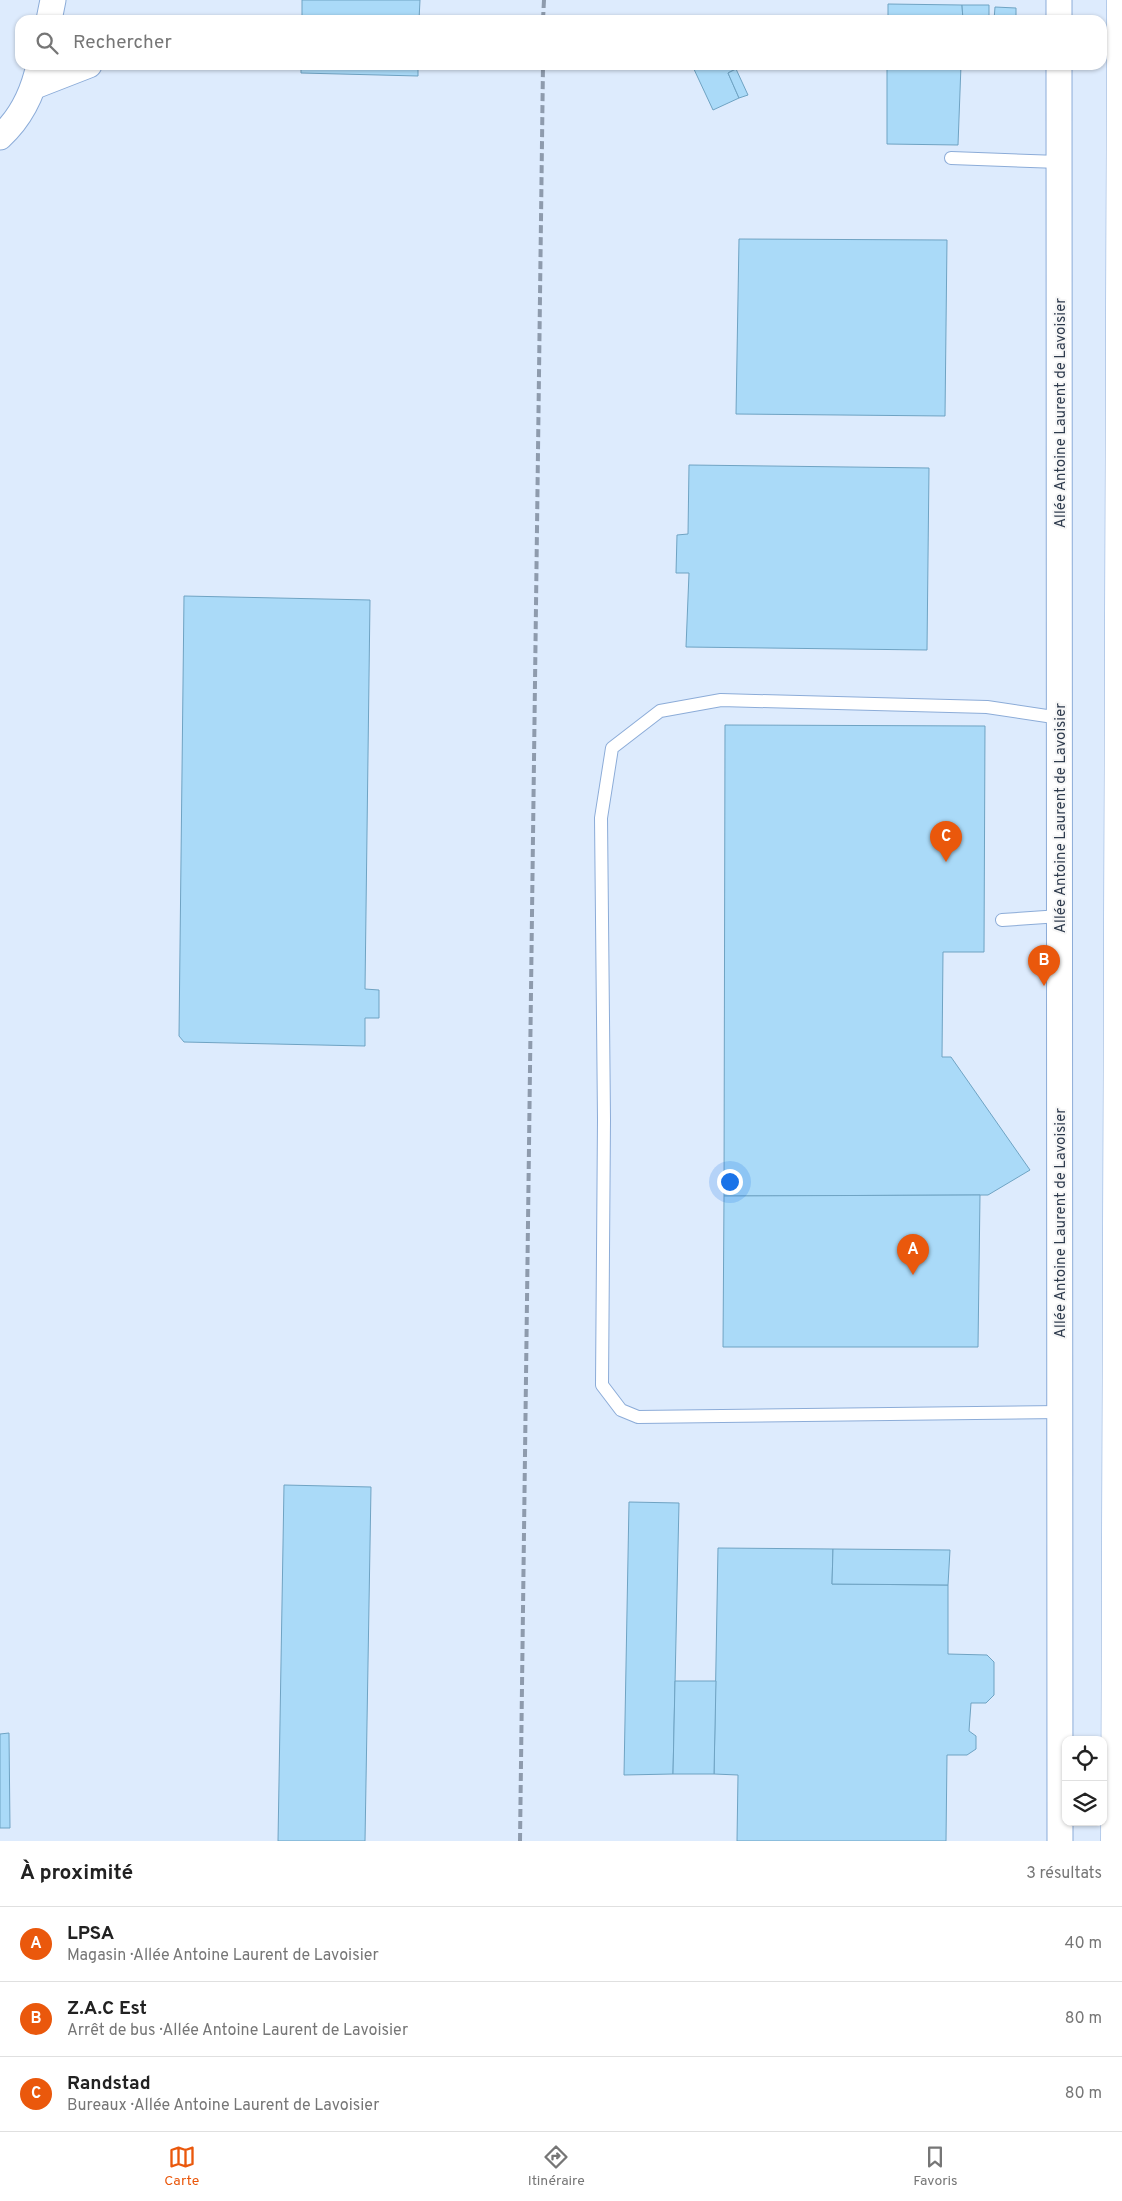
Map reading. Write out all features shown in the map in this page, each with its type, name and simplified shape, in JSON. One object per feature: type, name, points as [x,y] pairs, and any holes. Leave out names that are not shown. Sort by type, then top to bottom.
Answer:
[{"type":"main road","points":[[1115,1841],[1121,0]]},
{"type":"street","points":[[49,15],[53,0]]},
{"type":"street","points":[[1059,0],[1059,15]]},
{"type":"street","points":[[0,137],[14,124],[37,75],[63,70]]},
{"type":"street","name":"Allée Antoine Laurent de Lavoisier","points":[[1059,70],[1060,1841]]},
{"type":"lane","points":[[951,158],[1060,162]]},
{"type":"lane","points":[[1060,718],[987,707],[721,700],[660,711],[612,748],[601,818],[604,1119],[602,1385],[620,1410],[638,1417],[1060,1412]]},
{"type":"lane","points":[[1002,920],[1060,916]]},
{"type":"building","points":[[302,0],[420,0],[419,15],[302,15]]},
{"type":"building","points":[[888,4],[962,5],[963,15],[888,15]]},
{"type":"building","points":[[962,5],[989,5],[989,15],[963,15]]},
{"type":"building","points":[[995,7],[1016,8],[1016,15],[994,15]]},
{"type":"building","points":[[301,70],[418,70],[418,76],[301,73]]},
{"type":"building","points":[[694,70],[734,70],[728,73],[739,98],[713,110]]},
{"type":"building","points":[[736,70],[748,95],[739,98],[728,73]]},
{"type":"building","points":[[887,70],[961,70],[958,145],[887,144]]},
{"type":"building","points":[[739,239],[947,240],[945,416],[736,414]]},
{"type":"building","points":[[689,465],[929,468],[927,650],[686,647],[689,573],[676,573],[677,535],[688,534]]},
{"type":"building","points":[[184,596],[370,600],[365,989],[379,990],[379,1018],[365,1018],[365,1046],[184,1042],[179,1036]]},
{"type":"building","points":[[725,725],[985,726],[984,952],[943,952],[942,1057],[951,1057],[1030,1170],[988,1195],[724,1196]]},
{"type":"building","points":[[980,1195],[978,1347],[723,1347],[724,1196]]},
{"type":"building","points":[[284,1485],[371,1487],[365,1841],[278,1841]]},
{"type":"building","points":[[629,1502],[679,1503],[673,1774],[624,1775]]},
{"type":"building","points":[[718,1548],[833,1549],[832,1584],[948,1585],[948,1654],[987,1655],[994,1662],[994,1695],[986,1703],[971,1703],[969,1731],[976,1736],[976,1749],[967,1755],[947,1755],[946,1841],[737,1841],[738,1775],[714,1774]]},
{"type":"building","points":[[833,1549],[950,1550],[948,1585],[832,1584]]},
{"type":"building","points":[[675,1681],[716,1681],[714,1774],[673,1774]]},
{"type":"building","points":[[9,1733],[10,1828],[0,1828],[0,1734]]},
{"type":"railway","points":[[543,15],[544,0]]},
{"type":"railway","points":[[520,1841],[543,70]]},
{"type":"place","name":"Randstad","points":[[946,862]]},
{"type":"place","name":"Z.A.C Est","points":[[1044,986]]},
{"type":"place","name":"LPSA","points":[[913,1275]]}]
